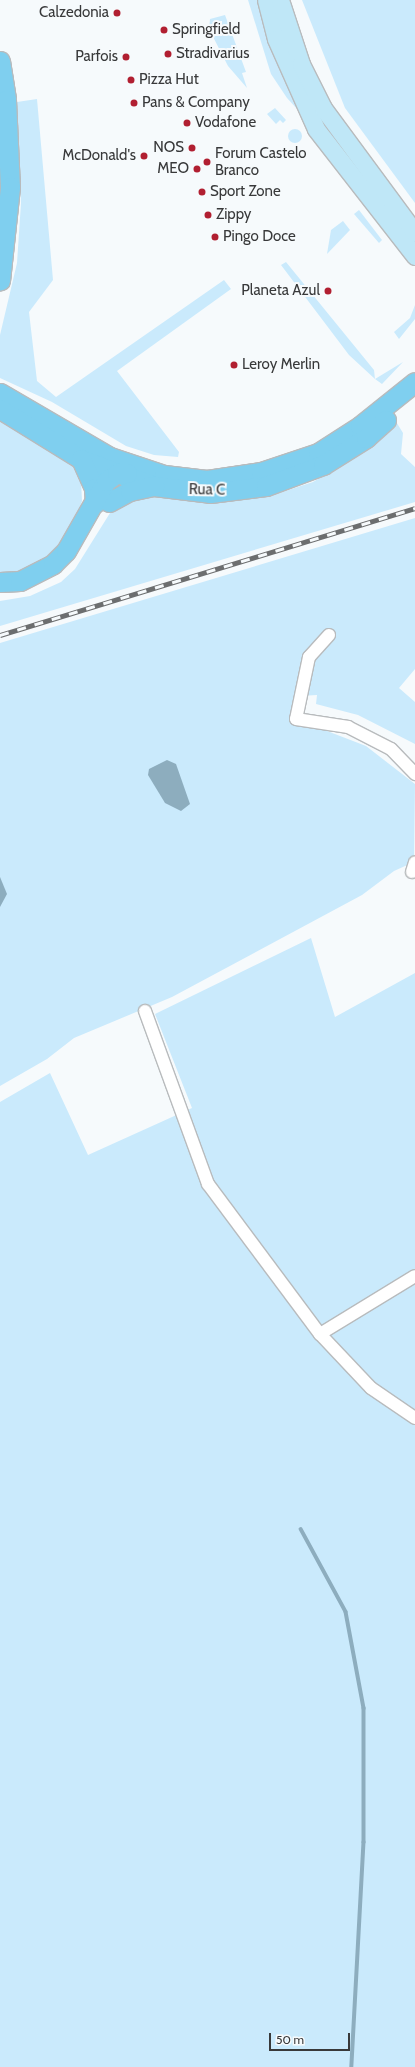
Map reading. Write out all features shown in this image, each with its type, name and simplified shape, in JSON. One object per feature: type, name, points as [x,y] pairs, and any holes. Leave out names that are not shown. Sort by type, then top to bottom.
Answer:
[{"type":"main road","points":[[266,0],[276,39],[316,129],[415,256]]},
{"type":"main road","points":[[280,0],[301,64],[323,108],[415,232]]},
{"type":"main road","points":[[0,61],[6,100],[10,187],[0,280]]},
{"type":"main road","points":[[0,143],[0,205]]},
{"type":"main road","name":"Rua C","points":[[0,409],[81,459],[113,465],[164,480],[207,480],[261,472],[318,453],[401,395],[415,382]]},
{"type":"main road","name":"Rua C","points":[[0,393],[113,465],[154,486],[210,493],[266,486],[323,466],[366,438],[389,417],[401,395]]},
{"type":"main road","points":[[81,459],[102,503]]},
{"type":"main road","points":[[0,596],[46,584],[76,557],[102,503],[113,465]]},
{"type":"main road","points":[[0,582],[20,581],[53,564],[66,550],[102,503],[130,491],[154,486]]},
{"type":"street","points":[[329,635],[309,657],[296,719],[348,727],[391,749],[415,774]]},
{"type":"street","points":[[415,862],[412,872],[415,869]]},
{"type":"street","points":[[145,1011],[208,1184],[320,1334],[371,1388],[415,1418]]},
{"type":"street","points":[[320,1334],[415,1276]]},
{"type":"shaded area","points":[[248,0],[260,0],[301,108],[298,110],[287,98],[271,74]]},
{"type":"shaded area","points":[[302,0],[415,0],[415,203],[345,108]]},
{"type":"shaded area","points":[[225,15],[246,72],[242,73],[247,88],[228,66],[209,29],[210,19]]},
{"type":"shaded area","points":[[37,99],[53,280],[29,312],[37,381],[56,397],[224,280],[231,289],[117,371],[179,452],[178,457],[154,455],[126,446],[52,402],[0,378],[0,335],[17,263],[21,203],[17,102]]},
{"type":"shaded area","points":[[275,108],[286,120],[283,123],[280,120],[276,124],[267,114]]},
{"type":"shaded area","points":[[295,129],[300,131],[302,136],[300,141],[295,143],[290,141],[288,136],[290,131]]},
{"type":"shaded area","points":[[359,210],[382,240],[379,243],[354,214]]},
{"type":"shaded area","points":[[343,221],[350,230],[327,254],[331,230]]},
{"type":"shaded area","points":[[286,262],[374,370],[375,379],[349,355],[281,265]]},
{"type":"shaded area","points":[[415,305],[415,319],[399,339],[394,332],[410,318]]},
{"type":"shaded area","points":[[403,362],[382,384],[375,379]]},
{"type":"shaded area","points":[[0,419],[73,465],[81,481],[82,501],[76,519],[48,559],[28,571],[0,576]]},
{"type":"shaded area","points":[[395,420],[403,433],[401,454],[415,467],[415,502],[0,626],[0,601],[30,596],[61,582],[75,569],[110,513],[121,504],[138,496],[163,494],[239,500],[276,494],[313,482],[361,453]]},
{"type":"shaded area","points":[[415,518],[415,669],[399,688],[415,702],[415,744],[358,715],[316,704],[317,695],[300,696],[296,719],[366,746],[415,784],[414,862],[394,871],[362,895],[172,997],[74,1038],[47,1059],[0,1086],[0,643]]},
{"type":"shaded area","points":[[167,760],[176,764],[190,804],[181,811],[165,803],[148,775],[149,769]]},
{"type":"shaded area","points":[[0,877],[7,894],[0,907]]},
{"type":"shaded area","points":[[311,938],[335,1017],[415,973],[415,2067],[0,2067],[0,1102],[50,1073],[88,1155],[192,1108],[155,1014]]},
{"type":"waterway","points":[[301,1529],[346,1612],[364,1708],[364,1842],[352,2067]]},
{"type":"railway","points":[[0,635],[415,508]]},
{"type":"place","name":"Calzedonia","points":[[117,13]]},
{"type":"place","name":"Springfield","points":[[164,30]]},
{"type":"place","name":"Stradivarius","points":[[168,54]]},
{"type":"place","name":"Parfois","points":[[126,57]]},
{"type":"place","name":"Pizza Hut","points":[[131,80]]},
{"type":"place","name":"Pans & Company","points":[[134,103]]},
{"type":"place","name":"Vodafone","points":[[187,123]]},
{"type":"place","name":"NOS","points":[[192,148]]},
{"type":"place","name":"McDonald's","points":[[144,156]]},
{"type":"place","name":"Forum Castelo Branco","points":[[207,162]]},
{"type":"place","name":"MEO","points":[[197,169]]},
{"type":"place","name":"Sport Zone","points":[[202,192]]},
{"type":"place","name":"Zippy","points":[[208,215]]},
{"type":"place","name":"Pingo Doce","points":[[215,237]]},
{"type":"place","name":"Planeta Azul","points":[[328,291]]},
{"type":"place","name":"Leroy Merlin","points":[[234,365]]}]
